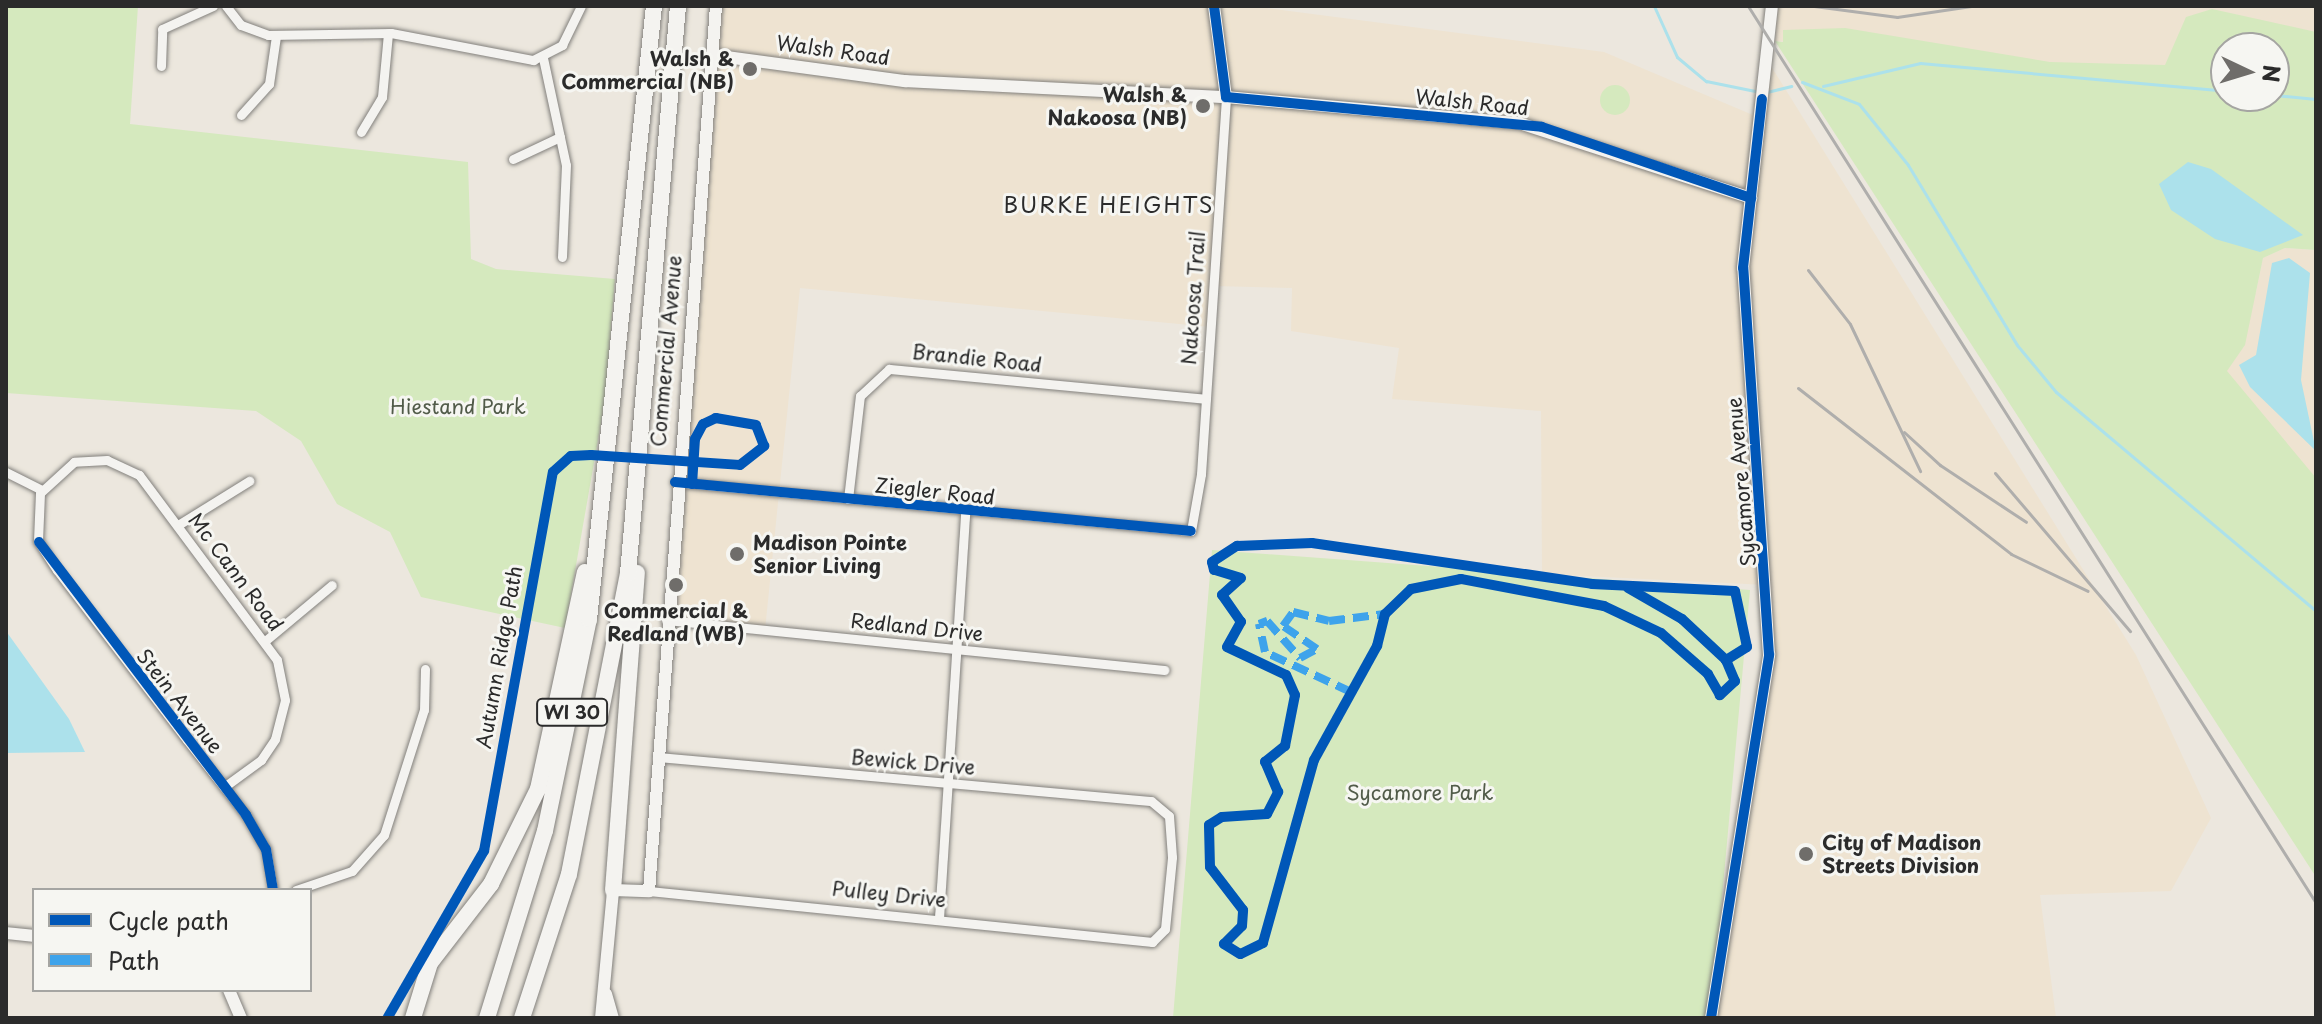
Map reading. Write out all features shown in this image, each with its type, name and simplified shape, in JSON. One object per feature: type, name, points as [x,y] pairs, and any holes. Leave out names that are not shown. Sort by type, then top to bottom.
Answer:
[{"type":"highway","points":[[647,6],[648,73]]},
{"type":"highway","name":"WI 30","points":[[487,1018],[562,761],[589,619],[617,397],[654,6]]},
{"type":"highway","name":"WI 30","points":[[522,1018],[596,758],[628,573],[681,6]]},
{"type":"highway","points":[[413,1018],[430,963],[491,884],[538,789],[617,397]]},
{"type":"highway","points":[[613,890],[642,428]]},
{"type":"street","points":[[161,66],[162,29],[213,6]]},
{"type":"street","points":[[226,6],[246,28],[276,36],[388,33],[543,58],[560,47],[581,6]]},
{"type":"street","name":"Commercial Avenue","points":[[649,891],[675,482],[716,6]]},
{"type":"street","name":"Sycamore Avenue","points":[[1711,1018],[1769,655],[1743,268],[1772,6]]},
{"type":"street","name":"Nakoosa Trail","points":[[1191,531],[1206,399],[1226,97],[1214,10]]},
{"type":"street","points":[[361,132],[382,97],[388,33]]},
{"type":"street","points":[[241,115],[269,84],[276,36]]},
{"type":"street","name":"Walsh Road","points":[[712,55],[905,81],[1226,97],[1542,127],[1751,198]]},
{"type":"street","points":[[543,58],[567,177],[562,257]]},
{"type":"street","points":[[513,159],[560,137]]},
{"type":"street","name":"Brandie Road","points":[[848,499],[860,396],[889,369],[1206,399]]},
{"type":"street","name":"Mc Cann Road","points":[[42,490],[74,462],[107,460],[139,475],[265,641],[284,682],[282,719],[261,760],[224,787]]},
{"type":"street","points":[[6,472],[42,490]]},
{"type":"street","points":[[178,525],[249,481]]},
{"type":"street","name":"Ziegler Road","points":[[675,482],[1191,531]]},
{"type":"street","name":"Stein Avenue","points":[[42,490],[35,516],[44,552],[224,787],[266,849],[273,888]]},
{"type":"street","points":[[939,918],[965,511]]},
{"type":"street","points":[[265,641],[332,585]]},
{"type":"street","name":"Redland Drive","points":[[666,620],[1164,670]]},
{"type":"street","points":[[302,888],[352,871],[384,835],[424,710],[425,669]]},
{"type":"street","name":"Bewick Drive","points":[[657,757],[948,783],[1164,807],[1172,857],[1161,939]]},
{"type":"street","points":[[601,1018],[606,994],[613,890]]},
{"type":"street","name":"Pulley Drive","points":[[613,890],[1161,939]]},
{"type":"street","points":[[6,933],[32,936]]},
{"type":"street","points":[[230,992],[241,1018]]},
{"type":"street","points":[[606,994],[613,1018]]},
{"type":"shaded area","points":[[716,6],[1251,6],[1604,52],[1760,118],[1766,58],[2136,655],[2211,818],[2171,891],[2040,895],[2056,1018],[1711,1018],[1768,655],[1767,585],[1542,574],[1541,411],[1392,399],[1399,348],[1291,331],[1292,288],[1214,286],[1211,327],[800,288],[765,630],[666,620]]},
{"type":"shaded area","points":[[1777,6],[2316,6],[2316,90],[2290,64],[2290,32],[2210,32],[2210,81],[1775,41]]},
{"type":"shaded area","points":[[2285,248],[2316,250],[2316,506],[2184,362],[2256,292],[2263,258]]},
{"type":"green space","name":"Hiestand Park","points":[[6,6],[138,6],[130,124],[468,162],[471,259],[496,269],[615,279],[605,400],[565,628],[421,597],[390,532],[337,504],[301,441],[256,411],[6,393]]},
{"type":"green space","points":[[2212,9],[2316,32],[2316,250],[2285,248],[2263,258],[2245,345],[2227,371],[2316,478],[2316,877],[1775,41],[1783,42],[1783,30],[1845,28],[2050,62],[2165,65],[2186,17]]},
{"type":"green space","points":[[1615,85],[1625,90],[1630,100],[1625,110],[1615,115],[1605,110],[1600,100],[1605,90]]},
{"type":"green space","name":"Sycamore Park","points":[[1212,550],[1750,590],[1711,1018],[1173,1018]]},
{"type":"water","points":[[2188,162],[2211,169],[2303,235],[2260,252],[2215,239],[2171,210],[2159,184]]},
{"type":"water","points":[[2289,258],[2310,273],[2301,380],[2316,451],[2250,387],[2239,365],[2256,355],[2272,263]]},
{"type":"water","points":[[6,631],[69,719],[85,752],[6,753]]},
{"type":"waterway","points":[[1654,6],[1677,57],[1706,81],[1760,92]]},
{"type":"waterway","points":[[1823,86],[1920,63],[2210,90]]},
{"type":"waterway","points":[[1802,82],[1859,104],[1908,165],[2017,345],[2056,392],[2316,611]]},
{"type":"waterway","points":[[1767,92],[1791,86]]},
{"type":"waterway","points":[[2290,97],[2316,99]]},
{"type":"railway","points":[[1748,6],[2316,903]]},
{"type":"railway","points":[[1814,6],[1897,17],[1971,6]]},
{"type":"railway","points":[[1808,270],[1850,324],[1920,471]]},
{"type":"railway","points":[[1798,388],[2011,554],[2088,591]]},
{"type":"railway","points":[[1904,432],[1940,465],[2026,522]]},
{"type":"railway","points":[[1995,473],[2130,631]]},
{"type":"marked path","points":[[1351,692],[1265,652],[1259,624],[1267,621],[1300,658],[1317,649],[1283,626],[1293,612],[1329,621],[1385,614]]},
{"type":"cycle path","points":[[1214,6],[1226,97],[1542,127],[1751,198]]},
{"type":"cycle path","points":[[1711,1018],[1769,655],[1743,268],[1762,99]]},
{"type":"cycle path","name":"Autumn Ridge Path","points":[[388,1017],[484,851],[553,472],[571,456],[591,455],[740,465],[764,446],[756,425],[716,418],[703,424],[695,439],[692,484]]},
{"type":"cycle path","points":[[675,482],[1191,531]]},
{"type":"cycle path","points":[[39,542],[246,815],[266,849],[273,888]]},
{"type":"cycle path","points":[[1312,543],[1592,584],[1735,591],[1747,647],[1726,660],[1735,681],[1720,695],[1708,674],[1661,633],[1604,606],[1461,579],[1411,589],[1385,614],[1377,646],[1314,760],[1263,943],[1240,954],[1224,944],[1242,926],[1243,910],[1210,867],[1209,825],[1222,817],[1267,814],[1278,792],[1265,762],[1285,746],[1295,695],[1286,675],[1227,647],[1241,622],[1222,595],[1241,578],[1214,570],[1212,562],[1237,546],[1312,543]]},
{"type":"cycle path","points":[[1628,588],[1682,619],[1726,660]]},
{"type":"place","name":"Walsh & Commercial (NB)","points":[[750,69]]},
{"type":"place","name":"Walsh & Nakoosa (NB)","points":[[1203,106]]},
{"type":"place","name":"Madison Pointe Senior Living","points":[[737,554]]},
{"type":"place","name":"Commercial & Redland (WB)","points":[[676,585]]},
{"type":"place","name":"City of Madison Streets Division","points":[[1806,854]]},
{"type":"district","name":"BURKE HEIGHTS","points":[[1109,204]]}]
